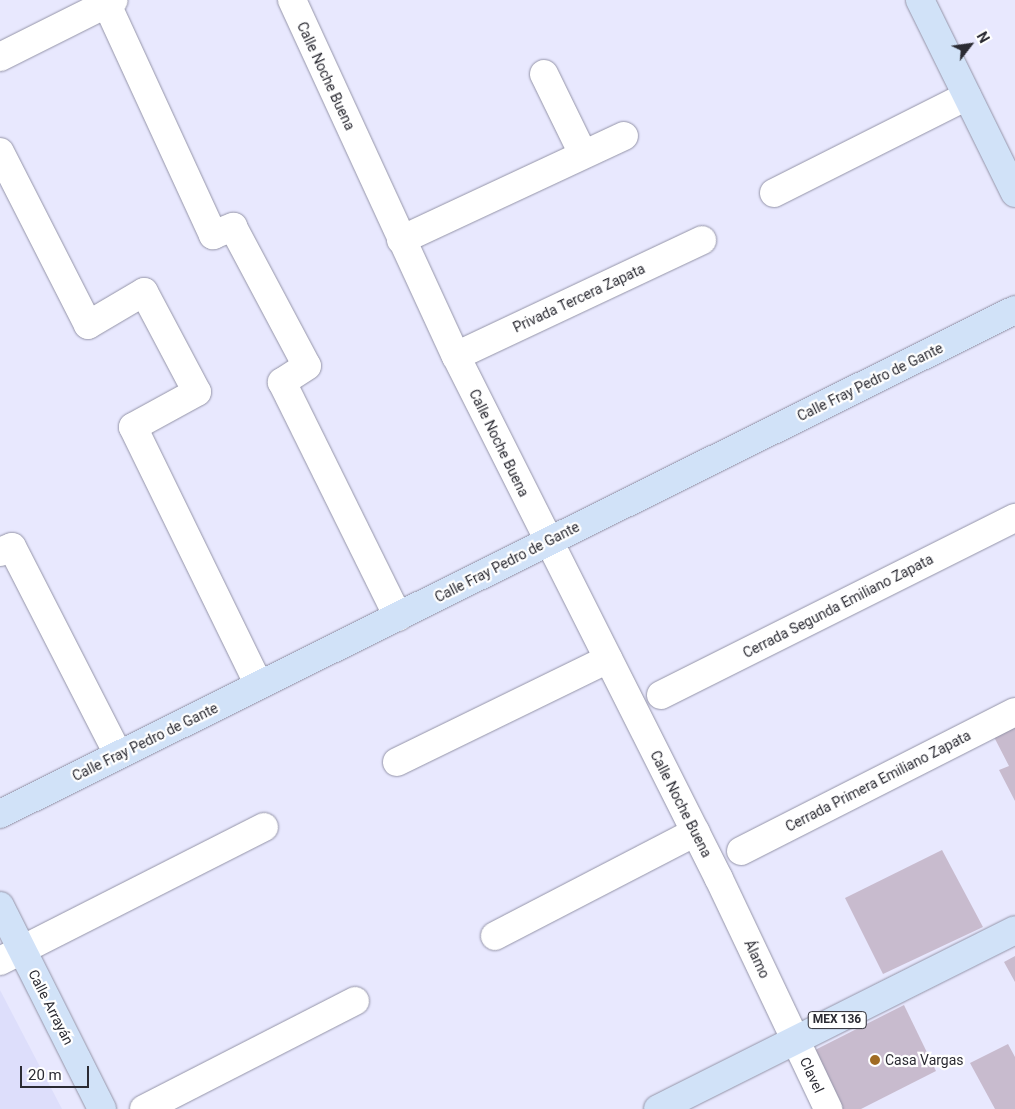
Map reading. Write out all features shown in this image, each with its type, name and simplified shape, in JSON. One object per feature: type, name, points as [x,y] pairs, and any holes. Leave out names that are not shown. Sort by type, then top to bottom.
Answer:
[{"type":"main road","points":[[920,0],[1015,193]]},
{"type":"main road","name":"Calle Fray Pedro de Gante","points":[[0,814],[1015,310]]},
{"type":"main road","name":"Calle Arrayán","points":[[0,906],[12,956],[102,1109]]},
{"type":"main road","name":"MEX 136","points":[[658,1109],[1015,930]]},
{"type":"street","name":"Calle Noche Buena","points":[[292,0],[456,356],[719,879]]},
{"type":"street","points":[[0,57],[108,1],[213,236],[233,227],[307,366],[282,382],[301,417],[398,617]]},
{"type":"street","points":[[544,74],[583,154]]},
{"type":"street","points":[[774,194],[967,96]]},
{"type":"street","points":[[402,240],[624,136]]},
{"type":"street","points":[[0,152],[88,325],[144,292],[197,392],[133,427],[259,685]]},
{"type":"street","name":"Privada Tercera Zapata","points":[[456,356],[702,240]]},
{"type":"street","name":"Cerrada Segunda Emiliano Zapata","points":[[662,695],[1015,518]]},
{"type":"street","points":[[6,550],[118,754]]},
{"type":"street","points":[[398,762],[608,659]]},
{"type":"street","name":"Cerrada Primera Emiliano Zapata","points":[[740,851],[1015,712]]},
{"type":"street","points":[[12,956],[264,827]]},
{"type":"street","points":[[495,936],[696,832]]},
{"type":"street","name":"Álamo","points":[[719,879],[796,1040]]},
{"type":"street","points":[[144,1109],[355,1001]]},
{"type":"street","name":"Clavel","points":[[796,1040],[828,1109]]},
{"type":"shaded area","points":[[0,990],[62,1109],[0,1109]]},
{"type":"building","points":[[1015,727],[1015,801],[999,770],[1009,766],[994,737]]},
{"type":"building","points":[[942,850],[983,927],[883,974],[845,898]]},
{"type":"building","points":[[1015,956],[1015,982],[1004,962]]},
{"type":"building","name":"Casa Vargas","points":[[904,1005],[936,1071],[861,1109],[842,1109],[815,1050]]},
{"type":"building","points":[[1008,1044],[1015,1057],[1015,1109],[995,1109],[970,1063]]},
{"type":"place","name":"Casa Vargas","points":[[875,1060]]}]
